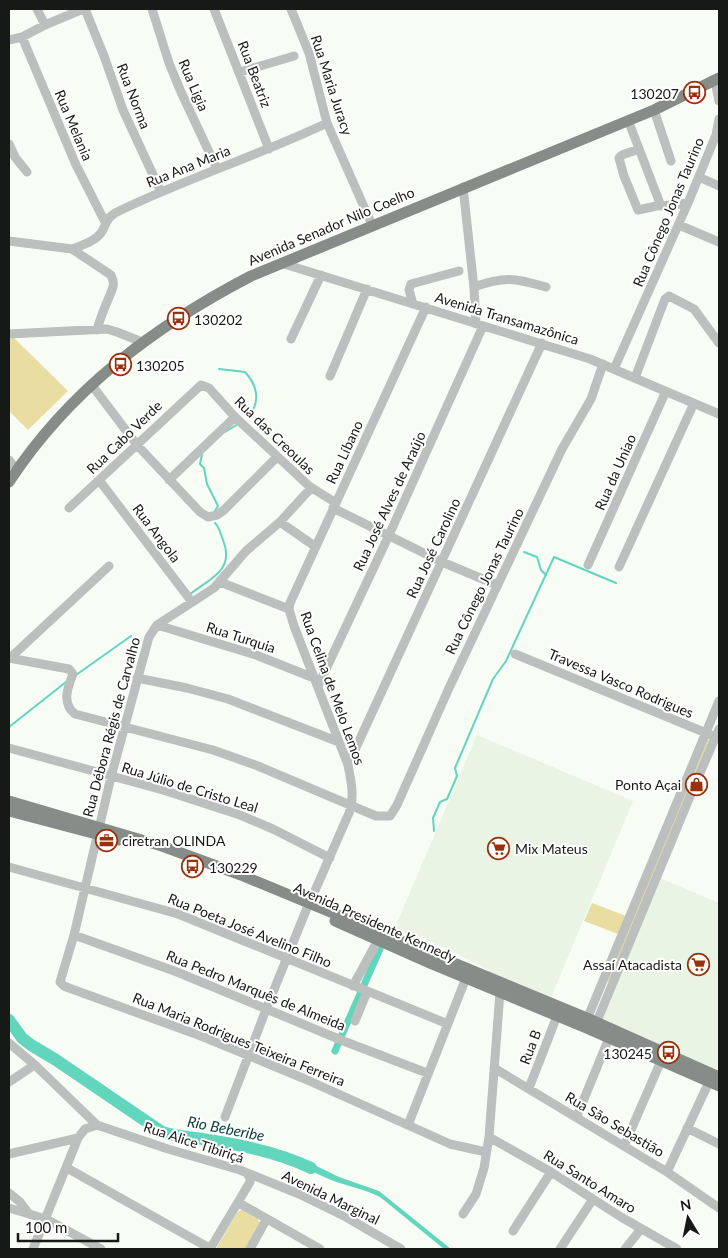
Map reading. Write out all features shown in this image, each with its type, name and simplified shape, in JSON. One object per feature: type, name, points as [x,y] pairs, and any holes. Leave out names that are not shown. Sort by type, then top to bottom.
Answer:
[{"type":"main road","name":"Avenida Senador Nilo Coelho","points":[[9,482],[69,406],[91,384],[142,342],[192,309],[252,276],[281,263],[654,110],[717,79]]},
{"type":"main road","name":"Avenida Presidente Kennedy","points":[[9,802],[45,811],[98,830]]},
{"type":"main road","name":"Avenida Presidente Kennedy","points":[[9,811],[162,846],[309,905],[590,1025],[716,1082]]},
{"type":"main road","name":"Avenida Presidente Kennedy","points":[[309,905],[378,940],[557,1016],[590,1025],[609,1038],[716,1082]]},
{"type":"street","points":[[37,9],[45,25]]},
{"type":"street","points":[[9,40],[22,37],[84,9]]},
{"type":"street","name":"Rua Norma","points":[[84,9],[104,56],[123,110],[161,192]]},
{"type":"street","name":"Rua Ligia","points":[[152,9],[169,63],[217,169]]},
{"type":"street","name":"Rua Beatriz","points":[[214,9],[270,149]]},
{"type":"street","name":"Rua Maria Juracy","points":[[291,9],[309,53],[327,123],[372,225]]},
{"type":"street","name":"Rua Melania","points":[[22,37],[76,165],[105,222]]},
{"type":"street","points":[[240,72],[294,56]]},
{"type":"street","points":[[717,79],[719,101]]},
{"type":"street","points":[[654,110],[671,161]]},
{"type":"street","name":"Rua Cônego Jonas Taurino","points":[[614,369],[679,225],[716,135],[719,119]]},
{"type":"street","points":[[628,120],[661,205]]},
{"type":"street","name":"Rua Ana Maria","points":[[72,249],[96,238],[102,232],[105,222],[115,213],[161,192],[270,149],[327,123]]},
{"type":"street","points":[[9,144],[15,157],[27,172]]},
{"type":"street","points":[[639,149],[622,155],[619,158],[638,210],[661,205],[665,207],[688,203]]},
{"type":"street","points":[[699,177],[719,186]]},
{"type":"street","name":"Rua José Alves de Araújo","points":[[316,682],[389,535],[479,325],[463,187]]},
{"type":"street","points":[[679,225],[719,242]]},
{"type":"street","points":[[9,241],[72,249],[106,270],[114,279],[113,286],[103,309],[97,330]]},
{"type":"street","name":"Avenida Transamazônica","points":[[281,263],[542,343],[603,364],[719,414]]},
{"type":"street","points":[[413,304],[409,290],[411,284],[459,271]]},
{"type":"street","points":[[291,339],[321,275]]},
{"type":"street","points":[[474,287],[493,280],[504,279],[526,281],[546,287]]},
{"type":"street","points":[[330,376],[367,289]]},
{"type":"street","points":[[636,378],[665,299],[669,296],[697,313],[719,343]]},
{"type":"street","name":"Rua Líbano","points":[[289,609],[293,595],[426,308]]},
{"type":"street","points":[[9,334],[97,330],[117,332],[142,342]]},
{"type":"street","name":"Rua José Carolino","points":[[348,765],[542,343]]},
{"type":"street","name":"Rua Cônego Jonas Taurino","points":[[352,806],[379,817],[390,816],[394,812],[497,585],[562,449],[591,399],[603,364]]},
{"type":"street","points":[[91,384],[136,445],[208,518],[224,510],[277,457]]},
{"type":"street","name":"Rua das Creoulas","points":[[198,386],[203,385],[209,388],[235,417],[277,457],[334,506],[442,562],[497,585]]},
{"type":"street","name":"Rua Cabo Verde","points":[[69,508],[198,386]]},
{"type":"street","name":"Rua da Uniao","points":[[588,565],[666,391]]},
{"type":"street","points":[[619,567],[694,403]]},
{"type":"street","points":[[169,480],[235,417]]},
{"type":"street","points":[[9,460],[17,470]]},
{"type":"street","name":"Rua Angola","points":[[99,480],[192,602]]},
{"type":"street","points":[[157,625],[214,588],[246,551],[280,522],[311,488]]},
{"type":"street","points":[[280,522],[316,546]]},
{"type":"street","points":[[10,658],[109,566]]},
{"type":"street","points":[[220,582],[289,609]]},
{"type":"street","name":"Rua Celina de Melo Lemos","points":[[289,609],[348,765],[352,788],[352,806]]},
{"type":"street","name":"Rua Turquia","points":[[157,625],[256,655],[316,682]]},
{"type":"street","name":"Rua Débora Régis de Carvalho","points":[[60,982],[74,935],[98,830],[137,678],[149,637],[157,625]]},
{"type":"street","name":"Travessa Vasco Rodrigues","points":[[515,654],[706,733],[718,733]]},
{"type":"street","points":[[10,658],[69,669],[73,674],[68,687],[67,702],[70,710],[75,714],[214,750],[352,806],[286,958],[224,1117]]},
{"type":"street","points":[[137,678],[187,688],[228,700],[339,742]]},
{"type":"street","points":[[590,1025],[602,984],[719,701]]},
{"type":"street","points":[[590,1025],[612,988],[691,794],[718,733]]},
{"type":"street","name":"Rua Júlio de Cristo Leal","points":[[9,748],[181,796],[256,820],[330,858]]},
{"type":"street","name":"Rua Poeta José Avelino Filho","points":[[9,867],[178,914],[448,1024]]},
{"type":"street","name":"Rua Pedro Marquês de Almeida","points":[[74,935],[178,972],[267,1007],[346,1042],[427,1073]]},
{"type":"street","points":[[354,1021],[361,989],[378,940]]},
{"type":"street","points":[[408,1125],[466,978]]},
{"type":"street","name":"Rua Maria Rodrigues Teixeira Ferreira","points":[[60,982],[69,988],[168,1022],[450,1144],[488,1145]]},
{"type":"street","points":[[602,984],[612,988]]},
{"type":"street","points":[[462,1214],[479,1186],[488,1145],[500,992]]},
{"type":"street","name":"Rua B","points":[[529,1088],[557,1016]]},
{"type":"street","points":[[577,1116],[609,1038]]},
{"type":"street","points":[[9,1043],[35,1065],[97,1125],[85,1129],[78,1138],[33,1249]]},
{"type":"street","points":[[624,1146],[661,1061]]},
{"type":"street","points":[[9,1082],[30,1068]]},
{"type":"street","name":"Rua São Sebastião","points":[[494,1068],[577,1116],[667,1172],[719,1208]]},
{"type":"street","points":[[667,1172],[687,1128],[716,1082]]},
{"type":"street","name":"Rua Alice Tibiriçá","points":[[97,1125],[168,1149],[240,1170],[247,1174]]},
{"type":"street","points":[[687,1128],[719,1144]]},
{"type":"street","points":[[9,1154],[78,1138]]},
{"type":"street","name":"Rua Santo Amaro","points":[[488,1145],[551,1172],[641,1229],[677,1249]]},
{"type":"street","points":[[67,1168],[210,1249],[250,1182],[250,1177],[247,1174]]},
{"type":"street","points":[[513,1231],[551,1172]]},
{"type":"street","name":"Avenida Marginal","points":[[247,1174],[299,1194],[338,1213],[401,1249]]},
{"type":"street","points":[[9,1193],[20,1202],[29,1214]]},
{"type":"street","points":[[560,1249],[593,1199]]},
{"type":"street","points":[[239,1203],[320,1249]]},
{"type":"street","points":[[9,1208],[46,1219],[102,1249]]},
{"type":"street","points":[[250,1249],[266,1220]]},
{"type":"street","points":[[626,1249],[641,1229]]},
{"type":"shaded area","points":[[10,334],[68,391],[28,430],[9,411]]},
{"type":"shaded area","points":[[477,735],[633,801],[550,1000],[499,979],[482,966],[417,935],[393,932]]},
{"type":"shaded area","points":[[707,739],[711,741],[611,983],[607,981]]},
{"type":"shaded area","points":[[660,878],[719,903],[719,1072],[598,1020]]},
{"type":"shaded area","points":[[592,903],[626,916],[618,934],[584,921]]},
{"type":"shaded area","points":[[298,1157],[339,1177],[379,1191],[451,1249],[444,1249],[380,1197],[318,1174],[295,1162]]},
{"type":"shaded area","points":[[242,1209],[257,1218],[260,1223],[246,1249],[217,1249],[237,1213]]},
{"type":"waterway","points":[[219,369],[245,372],[249,377],[256,393],[255,405],[249,416]]},
{"type":"waterway","points":[[225,432],[238,424]]},
{"type":"waterway","points":[[202,454],[200,464],[204,468],[207,484],[218,506],[215,511]]},
{"type":"waterway","points":[[190,594],[213,578],[219,572],[226,559],[226,550],[220,531],[215,523]]},
{"type":"waterway","points":[[524,552],[537,557],[541,570],[546,575]]},
{"type":"waterway","points":[[434,831],[433,818],[440,802],[447,799],[457,776],[455,768],[493,679],[506,661],[554,557],[616,583]]},
{"type":"waterway","points":[[76,675],[131,636]]},
{"type":"waterway","points":[[9,727],[66,682]]},
{"type":"waterway","points":[[341,1037],[380,949]]},
{"type":"waterway","name":"Rio Beberibe","points":[[9,1020],[22,1038],[31,1045],[162,1132],[261,1150],[311,1168]]},
{"type":"waterway","points":[[335,1051],[338,1044]]},
{"type":"place","name":"130207","points":[[695,93]]},
{"type":"place","name":"130202","points":[[178,319]]},
{"type":"place","name":"130205","points":[[120,365]]},
{"type":"place","name":"Ponto Açai","points":[[697,784]]},
{"type":"place","name":"ciretran OLINDA","points":[[106,840]]},
{"type":"place","name":"Mix Mateus","points":[[499,848]]},
{"type":"place","name":"130229","points":[[193,867]]},
{"type":"place","name":"Assaí Atacadista","points":[[698,964]]},
{"type":"place","name":"130245","points":[[668,1053]]}]
